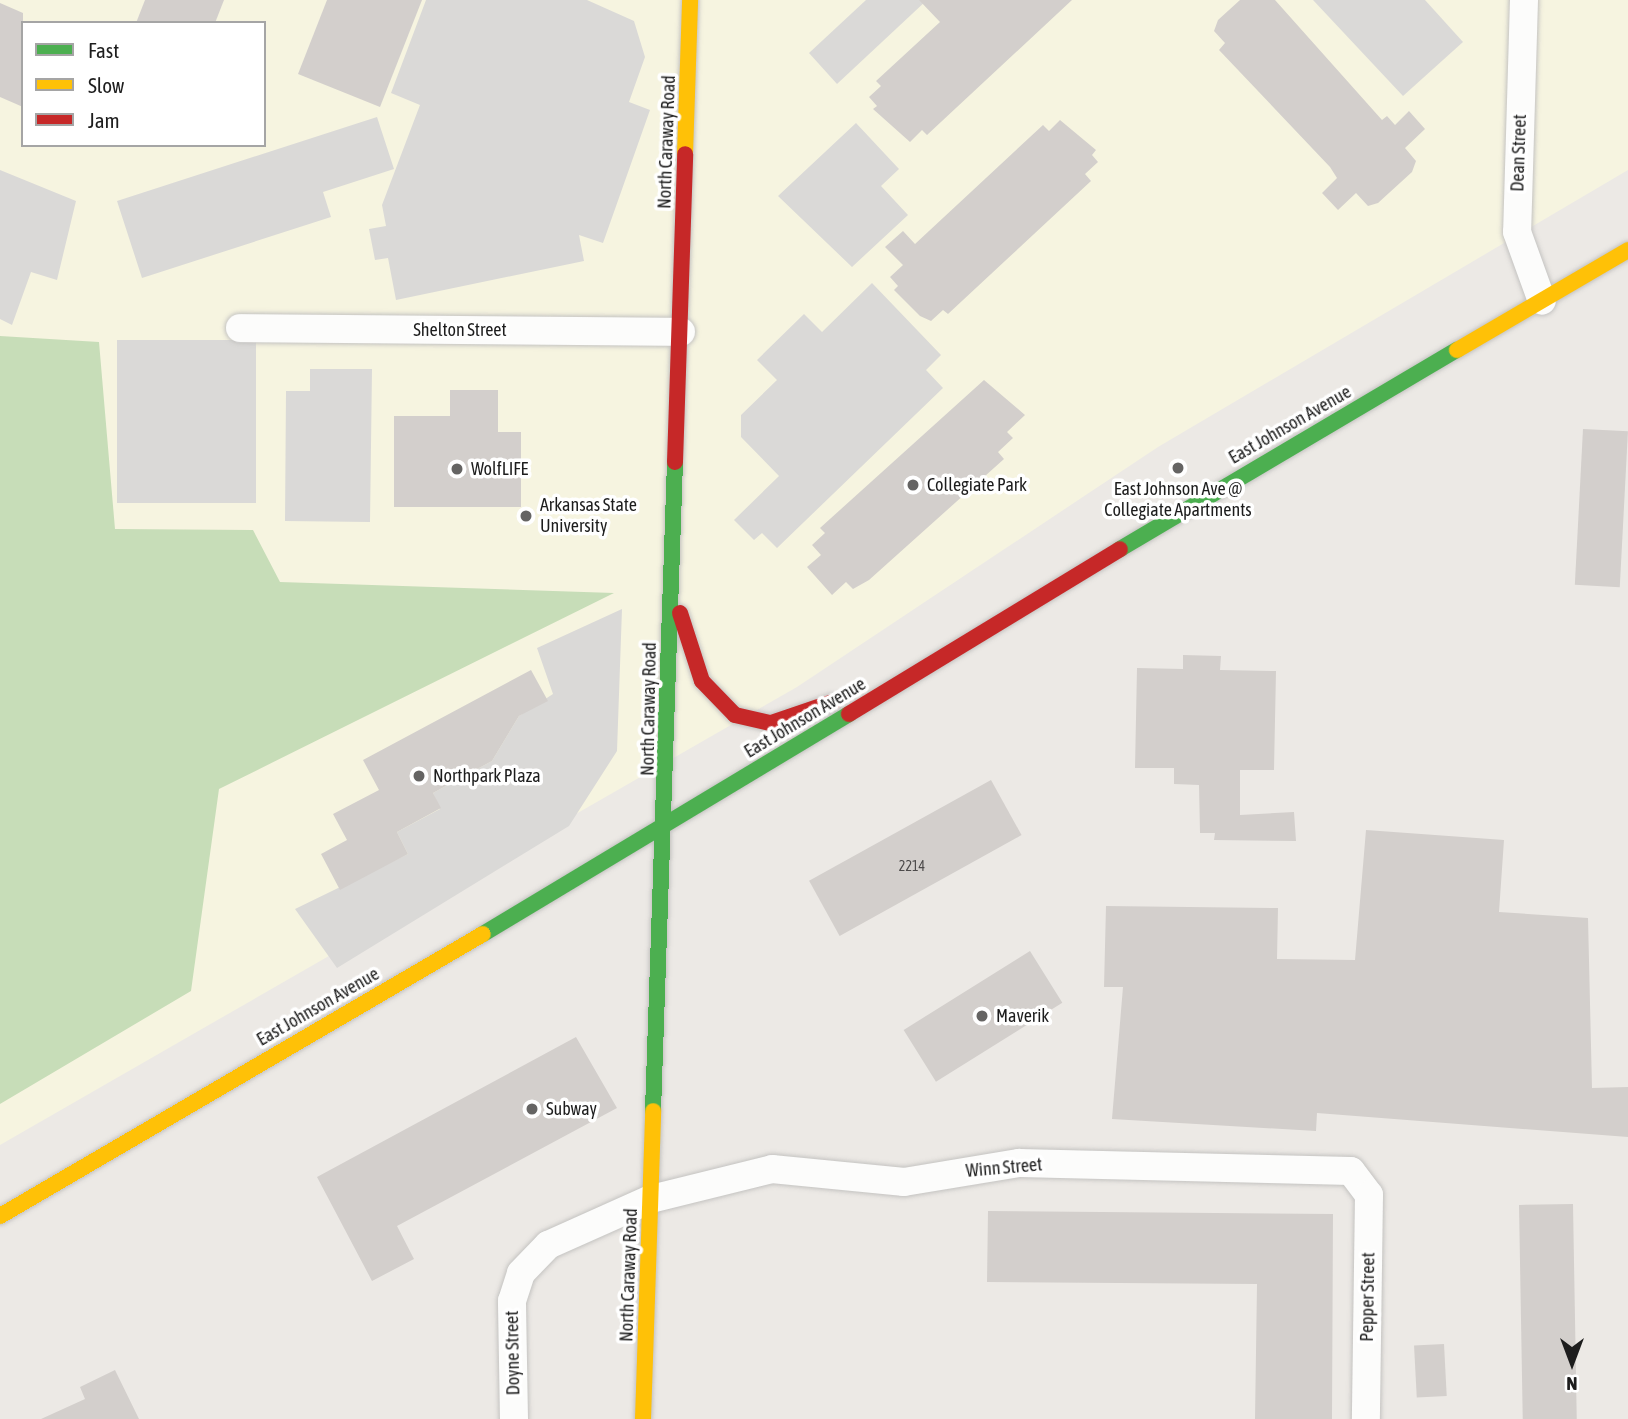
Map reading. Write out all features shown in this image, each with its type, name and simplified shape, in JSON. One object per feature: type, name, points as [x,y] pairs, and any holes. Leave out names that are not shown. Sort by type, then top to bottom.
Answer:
[{"type":"main road","name":"North Caraway Road","points":[[643,1419],[690,0]]},
{"type":"main road","name":"East Johnson Avenue","points":[[0,1216],[663,826],[948,653],[1628,250]]},
{"type":"main road","points":[[671,584],[708,690],[735,715],[755,721],[792,719],[948,653]]},
{"type":"street","name":"Dean Street","points":[[1524,0],[1517,232],[1542,301]]},
{"type":"street","name":"Shelton Street","points":[[240,328],[681,332]]},
{"type":"street","name":"Winn Street","points":[[651,1199],[772,1169],[904,1182],[1019,1163],[1342,1167],[1360,1178]]},
{"type":"street","name":"Pepper Street","points":[[1360,1178],[1369,1195],[1366,1419]]},
{"type":"street","name":"Doyne Street","points":[[513,1419],[512,1301],[521,1273],[548,1245],[651,1199]]},
{"type":"shaded area","name":"Arkansas State University","points":[[0,0],[1628,0],[1628,170],[1158,447],[797,687],[0,1145]]},
{"type":"shaded area","points":[[426,0],[587,0],[634,21],[645,57],[629,102],[650,110],[603,243],[579,235],[584,261],[396,300],[388,258],[375,260],[369,229],[386,226],[382,205],[420,105],[391,93]]},
{"type":"shaded area","points":[[866,0],[927,0],[837,84],[809,53]]},
{"type":"shaded area","points":[[1313,0],[1425,0],[1463,42],[1403,96]]},
{"type":"shaded area","points":[[377,117],[394,169],[323,192],[331,217],[142,278],[117,201]]},
{"type":"shaded area","points":[[856,123],[899,169],[881,186],[908,215],[852,267],[778,196]]},
{"type":"shaded area","points":[[0,170],[76,201],[57,280],[31,272],[12,325],[0,319]]},
{"type":"shaded area","points":[[872,283],[941,355],[926,370],[943,388],[777,548],[762,533],[754,540],[734,520],[779,476],[741,437],[741,415],[777,380],[757,360],[804,314],[822,332]]},
{"type":"shaded area","points":[[117,340],[256,340],[256,503],[117,503]]},
{"type":"shaded area","points":[[310,369],[372,369],[370,522],[285,521],[286,391],[310,391]]},
{"type":"shaded area","points":[[622,609],[617,751],[569,826],[337,968],[295,909],[408,854],[397,832],[440,809],[433,793],[492,761],[519,716],[553,694],[537,648]]},
{"type":"green space","points":[[0,336],[99,342],[115,529],[253,530],[280,582],[614,593],[219,789],[191,991],[0,1104]]},
{"type":"building","points":[[145,0],[224,0],[216,21],[137,21]]},
{"type":"building","points":[[327,0],[422,0],[380,107],[298,74]]},
{"type":"building","points":[[919,0],[1072,0],[927,135],[922,130],[910,142],[873,109],[877,106],[869,97],[881,86],[876,81],[940,22]]},
{"type":"building","points":[[1240,0],[1275,0],[1382,120],[1387,116],[1395,125],[1409,111],[1425,129],[1405,148],[1416,161],[1412,172],[1378,203],[1368,206],[1356,193],[1338,210],[1322,193],[1337,178],[1330,167],[1219,50],[1225,43],[1214,31],[1218,20]]},
{"type":"building","points":[[0,3],[23,13],[23,21],[21,106],[0,97]]},
{"type":"building","points":[[1060,120],[1096,150],[1092,155],[1098,162],[1085,174],[1091,181],[948,314],[943,310],[931,321],[920,316],[894,290],[898,286],[890,277],[903,265],[885,247],[903,231],[915,244],[1043,125],[1049,131]]},
{"type":"building","name":"Collegiate Park","points":[[984,380],[1025,415],[1007,432],[1013,438],[998,452],[1004,459],[869,580],[853,589],[846,582],[832,595],[807,567],[821,555],[812,545],[825,533],[820,528]]},
{"type":"building","name":"WolfLIFE","points":[[450,390],[498,390],[498,432],[521,432],[521,507],[394,507],[394,416],[450,416]]},
{"type":"building","points":[[1583,429],[1628,431],[1620,587],[1575,585]]},
{"type":"building","points":[[1183,655],[1221,656],[1220,670],[1276,671],[1274,770],[1240,770],[1240,815],[1294,812],[1296,841],[1214,840],[1215,833],[1200,833],[1199,785],[1174,784],[1174,768],[1135,768],[1137,668],[1183,669]]},
{"type":"building","name":"Northpark Plaza","points":[[531,670],[548,701],[519,716],[492,761],[433,793],[441,808],[397,832],[408,854],[340,890],[321,854],[347,840],[333,814],[379,790],[363,760]]},
{"type":"building","points":[[991,780],[1022,835],[840,936],[809,881]]},
{"type":"building","points":[[1366,830],[1504,840],[1499,912],[1588,918],[1592,1088],[1628,1087],[1628,1137],[1317,1113],[1316,1131],[1112,1119],[1123,987],[1104,987],[1106,906],[1278,908],[1277,959],[1355,960]]},
{"type":"building","name":"Maverik","points":[[1030,951],[1062,1003],[936,1082],[904,1030]]},
{"type":"building","points":[[576,1037],[617,1108],[397,1226],[414,1259],[372,1281],[317,1177]]},
{"type":"building","points":[[1573,1204],[1577,1419],[1523,1419],[1519,1205]]},
{"type":"building","points":[[988,1211],[1333,1214],[1332,1419],[1255,1419],[1257,1284],[987,1282]]},
{"type":"building","points":[[1444,1344],[1447,1396],[1417,1397],[1414,1346]]},
{"type":"building","points":[[115,1370],[139,1419],[41,1419],[85,1399],[80,1387]]},
{"type":"traffic: fast","points":[[1120,549],[1457,350]]},
{"type":"traffic: fast","points":[[653,1111],[675,462]]},
{"type":"traffic: fast","points":[[483,934],[849,714]]},
{"type":"traffic: slow","points":[[685,154],[690,0]]},
{"type":"traffic: slow","points":[[1457,350],[1628,250]]},
{"type":"traffic: slow","points":[[0,1216],[483,934]]},
{"type":"traffic: slow","points":[[643,1419],[653,1111]]},
{"type":"traffic: jam","points":[[675,462],[685,154]]},
{"type":"traffic: jam","points":[[849,714],[1120,549]]},
{"type":"traffic: jam","points":[[680,613],[702,681],[735,715],[771,723],[833,702]]},
{"type":"place","name":"East Johnson Ave @ Collegiate Apartments","points":[[1178,468]]},
{"type":"place","name":"WolfLIFE","points":[[457,469]]},
{"type":"place","name":"Collegiate Park","points":[[913,485]]},
{"type":"place","name":"Arkansas State University","points":[[526,516]]},
{"type":"place","name":"Northpark Plaza","points":[[419,776]]},
{"type":"place","name":"Maverik","points":[[982,1016]]},
{"type":"place","name":"Subway","points":[[532,1109]]}]
